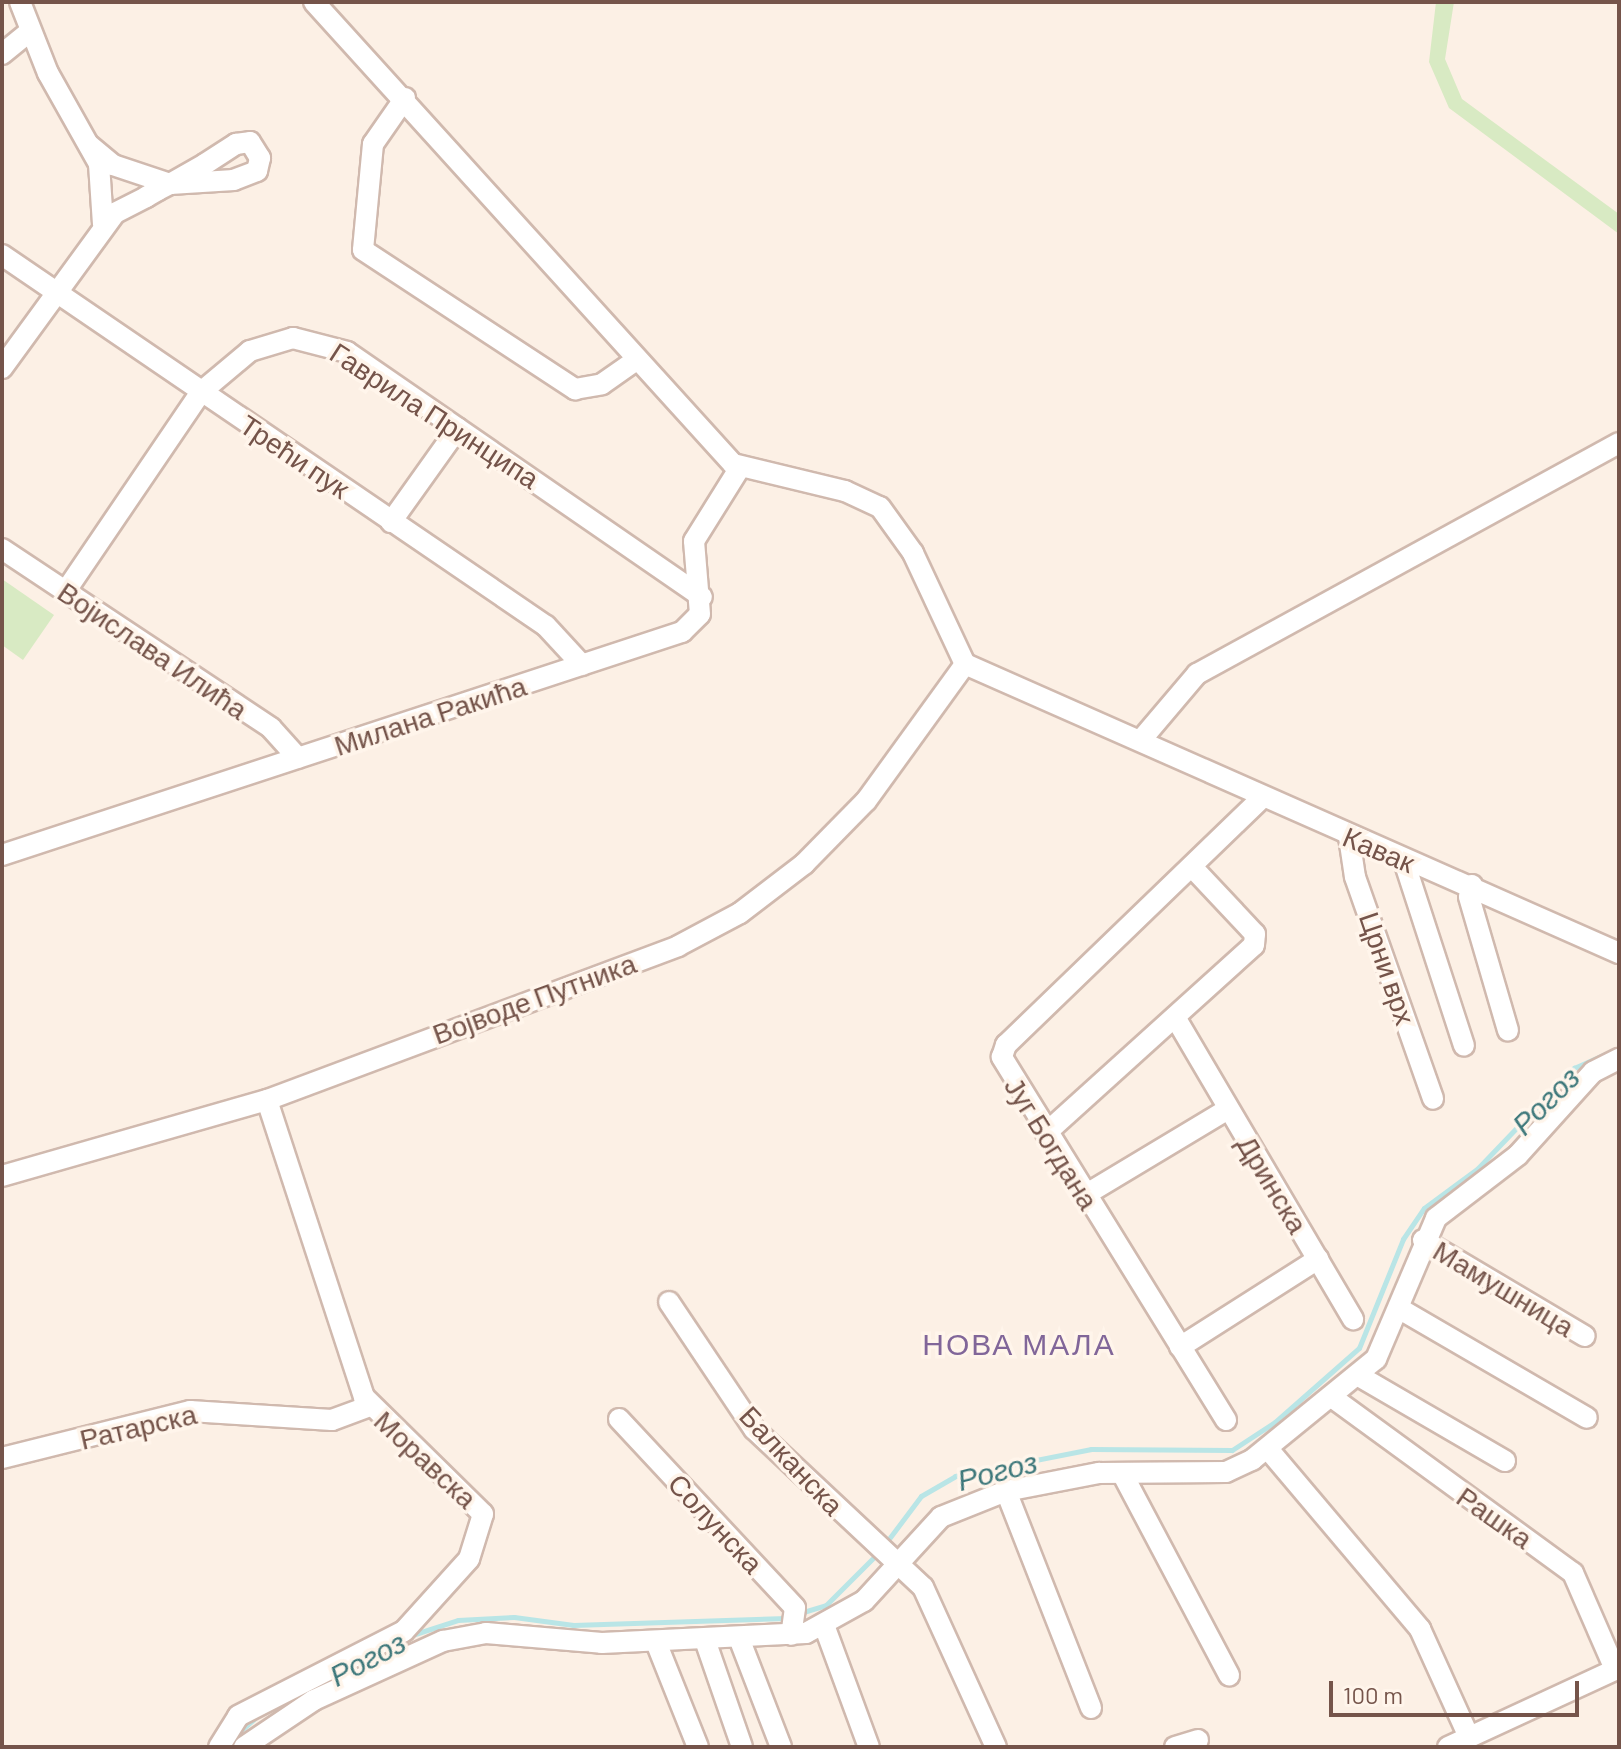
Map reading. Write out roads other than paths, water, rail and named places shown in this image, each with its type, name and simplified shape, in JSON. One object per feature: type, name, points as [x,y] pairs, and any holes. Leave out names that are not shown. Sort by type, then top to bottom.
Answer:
[{"type":"street","points":[[20,2],[30,31],[99,164],[103,224]]},
{"type":"street","points":[[314,2],[405,98],[634,362],[739,469],[845,491],[880,507],[913,553],[965,664]]},
{"type":"street","points":[[2,54],[30,31]]},
{"type":"street","points":[[405,98],[373,144],[363,250],[575,389],[602,384],[634,362]]},
{"type":"street","points":[[2,368],[103,224],[170,184],[113,165],[89,145]]},
{"type":"street","name":"Трећи пук","points":[[2,255],[546,626],[582,665]]},
{"type":"street","name":"Гаврила Принципа","points":[[65,592],[201,392],[250,351],[307,339],[347,352],[702,597]]},
{"type":"street","points":[[391,522],[458,428]]},
{"type":"street","points":[[1141,740],[1197,674],[1619,443]]},
{"type":"street","points":[[702,597],[694,541],[739,469]]},
{"type":"street","name":"Војислава Илића","points":[[2,549],[271,728],[298,758]]},
{"type":"street","name":"Милана Ракића","points":[[2,855],[682,632],[695,624],[702,597]]},
{"type":"street","name":"Кавак","points":[[965,664],[1141,740],[1349,837],[1472,885],[1619,953]]},
{"type":"street","name":"Војводе Путника","points":[[2,1176],[267,1100],[678,946],[740,913],[866,801],[965,664]]},
{"type":"street","name":"Југ Богдана","points":[[1226,1420],[1003,1063],[1006,1045],[1194,869],[1263,797]]},
{"type":"street","name":"Црни врх","points":[[1349,837],[1355,877],[1433,1099]]},
{"type":"street","points":[[1404,861],[1464,1046]]},
{"type":"street","points":[[1046,1133],[1255,941],[1194,869]]},
{"type":"street","points":[[1472,885],[1469,897],[1508,1030]]},
{"type":"street","name":"Дринска","points":[[1175,1017],[1353,1319]]},
{"type":"street","points":[[244,1747],[256,1732],[314,1700],[443,1641],[486,1633],[656,1642],[705,1640],[739,1638],[793,1622],[824,1625],[895,1563],[941,1517],[1006,1491],[1122,1473],[1226,1472],[1268,1449],[1359,1376],[1384,1347],[1423,1240],[1444,1209],[1518,1155],[1593,1072],[1619,1059]]},
{"type":"street","name":"Моравска","points":[[219,1747],[238,1716],[404,1631],[473,1552],[479,1506],[370,1406],[301,1222],[267,1100]]},
{"type":"street","name":"Дринска","points":[[1085,1195],[1228,1109]]},
{"type":"street","name":"Мамушница","points":[[1423,1240],[1585,1336]]},
{"type":"street","name":"Дринска","points":[[1180,1347],[1318,1259]]},
{"type":"street","name":"Балканска","points":[[669,1302],[754,1429],[895,1563]]},
{"type":"street","points":[[1400,1309],[1587,1418]]},
{"type":"street","points":[[1359,1376],[1505,1461]]},
{"type":"street","name":"Рашка","points":[[1333,1398],[1573,1573],[1617,1668]]},
{"type":"street","name":"Ратарска","points":[[2,1458],[190,1411],[332,1420],[370,1406]]},
{"type":"street","name":"Солунска","points":[[619,1419],[793,1622]]},
{"type":"street","points":[[1268,1449],[1420,1629],[1469,1737]]},
{"type":"street","points":[[1122,1473],[1229,1675]]},
{"type":"street","points":[[1006,1491],[1091,1708]]},
{"type":"street","points":[[895,1563],[935,1604],[996,1747]]},
{"type":"street","points":[[824,1625],[869,1747]]},
{"type":"street","points":[[739,1638],[781,1747]]},
{"type":"street","points":[[705,1640],[742,1747]]},
{"type":"street","points":[[656,1642],[698,1747]]},
{"type":"street","points":[[1448,1747],[1617,1668]]},
{"type":"street","points":[[1175,1747],[1198,1740]]},
{"type":"waterway","name":"Рогоз","points":[[885,1544],[921,1496],[955,1476],[1091,1449],[1232,1450],[1275,1422],[1359,1348],[1403,1239],[1424,1208],[1478,1168],[1574,1068],[1619,1048]]},
{"type":"waterway","name":"Рогоз","points":[[800,1613],[826,1605],[879,1552]]},
{"type":"waterway","name":"Рогоз","points":[[412,1635],[458,1620],[514,1617],[573,1625],[787,1618]]},
{"type":"waterway","name":"Рогоз","points":[[239,1732],[255,1718]]},
{"type":"district","name":"НОВА МАЛА","points":[[1019,1343]]}]
